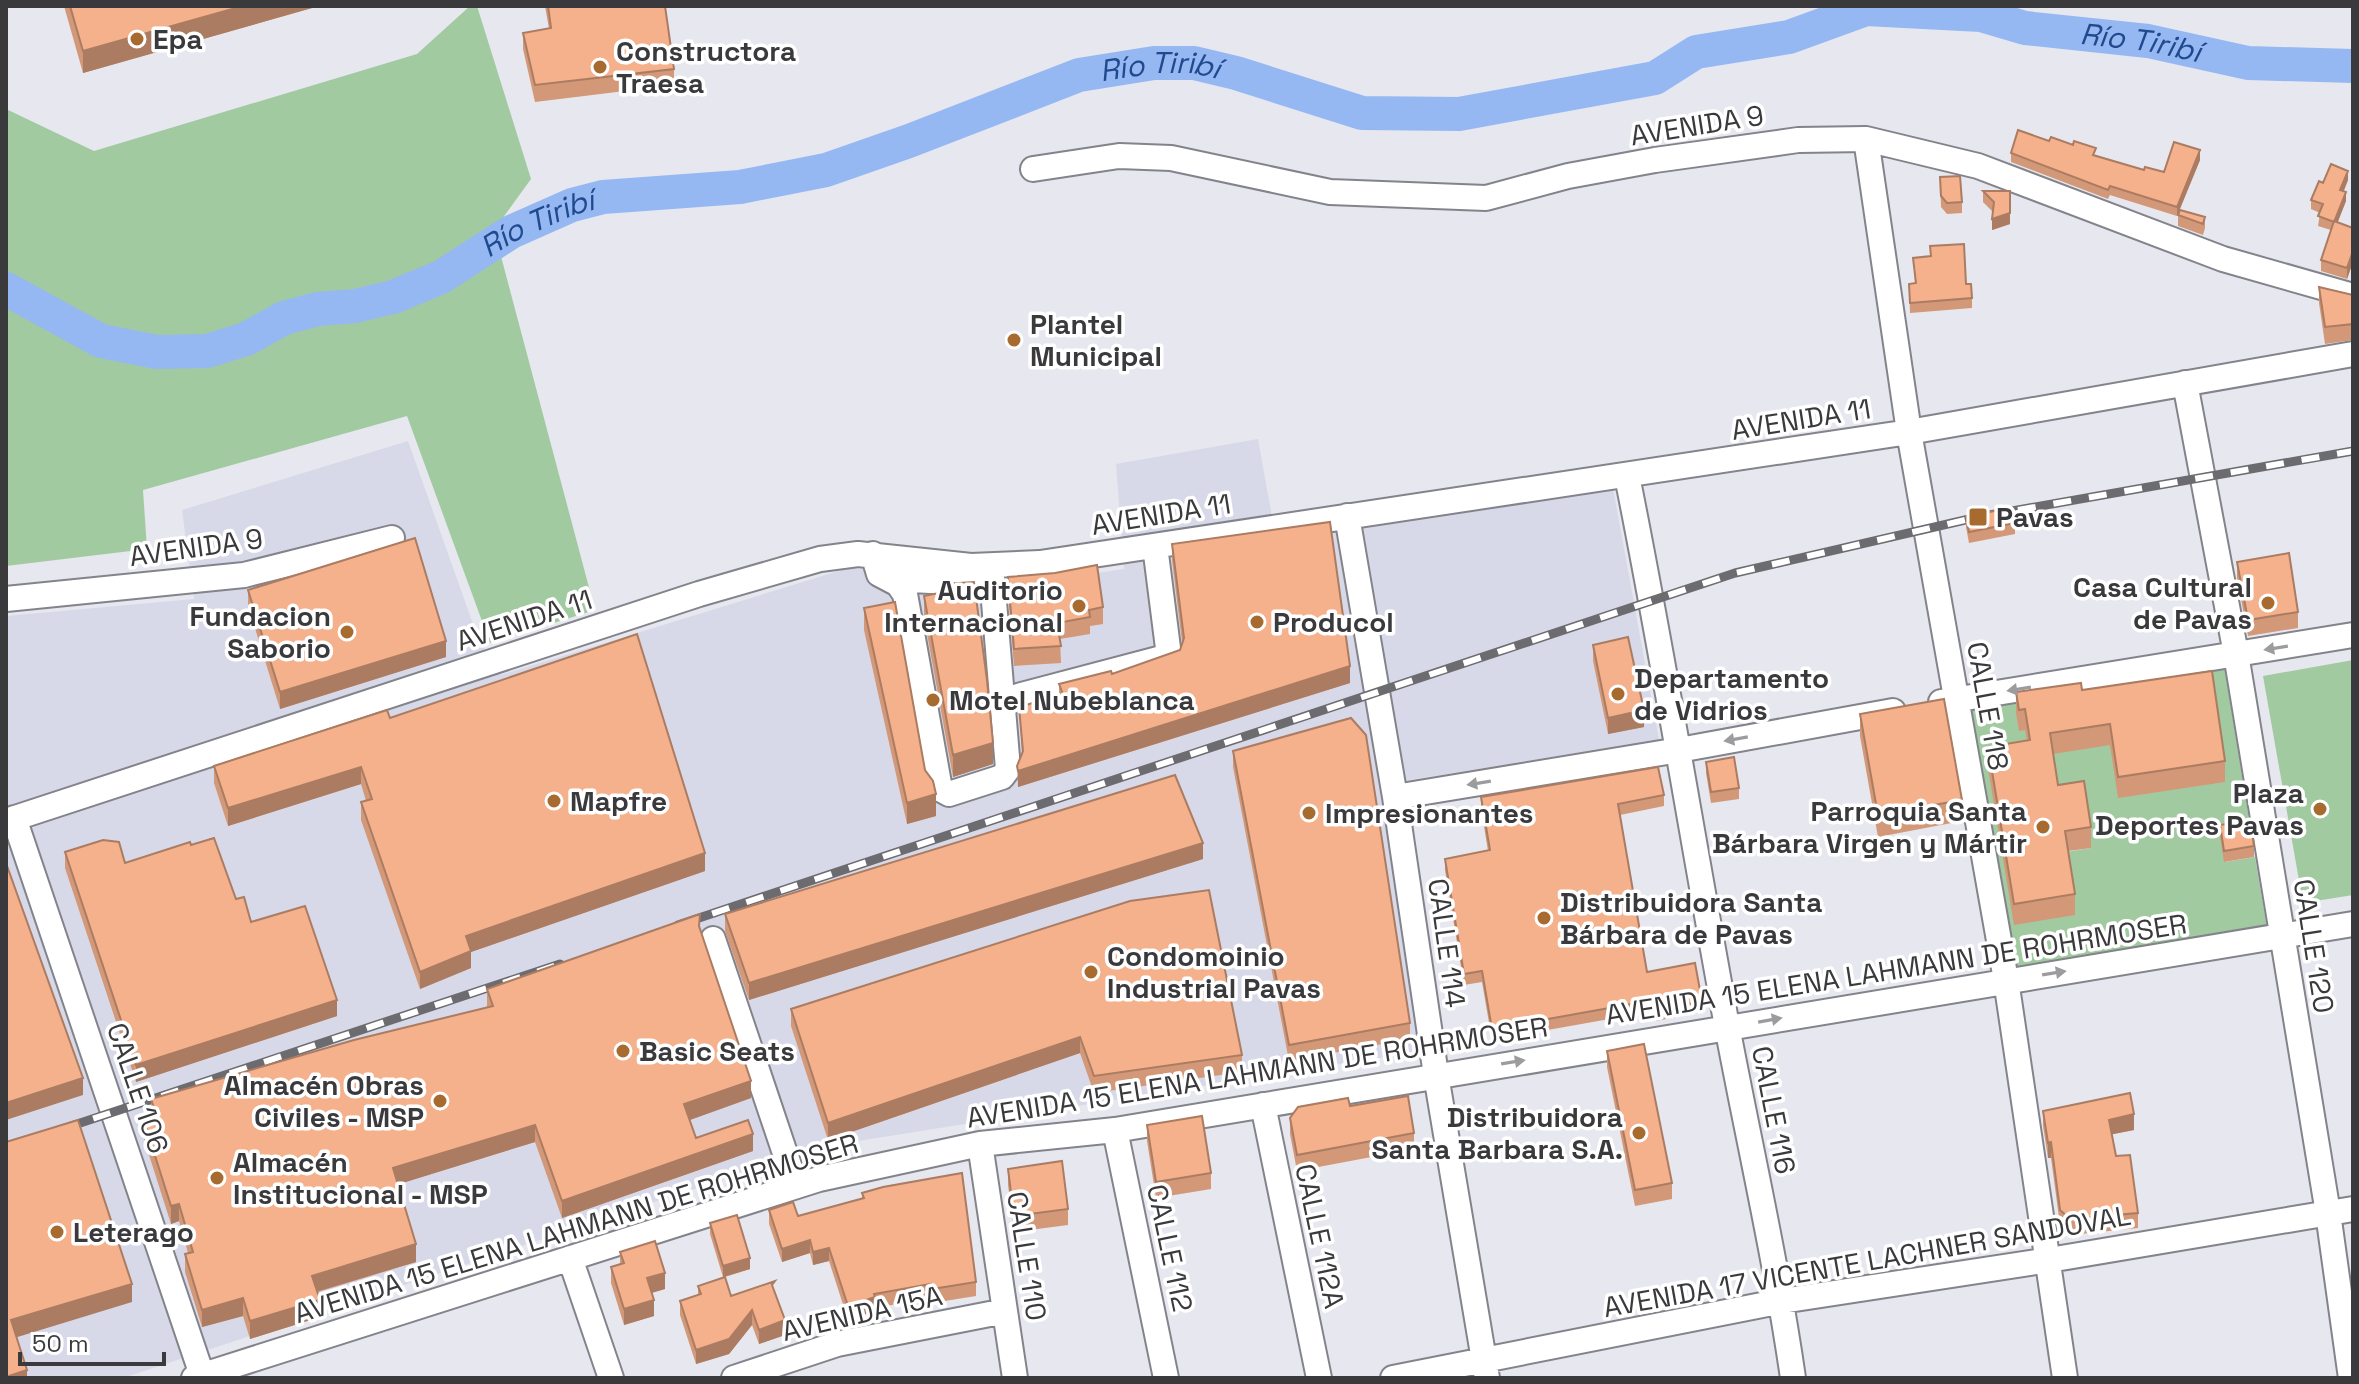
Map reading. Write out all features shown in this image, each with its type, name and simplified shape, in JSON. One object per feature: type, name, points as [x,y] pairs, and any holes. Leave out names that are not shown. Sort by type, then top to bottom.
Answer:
[{"type":"street","name":"AVENIDA 9","points":[[1033,169],[1119,156],[1171,158],[1330,192],[1486,198],[1568,176],[1655,160],[1798,140],[1866,139],[1978,166],[2223,259],[2353,296]]},
{"type":"street","name":"CALLE 118","points":[[1866,139],[1909,432],[2006,980],[2065,1378]]},
{"type":"street","name":"AVENIDA 11","points":[[10,819],[699,594],[820,559],[873,554],[992,575],[1040,563],[1909,432],[2353,354]]},
{"type":"street","name":"CALLE 120","points":[[2185,383],[2236,654],[2328,1213],[2351,1378]]},
{"type":"street","name":"CALLE 116","points":[[1627,476],[1727,1027],[1782,1301],[1793,1378]]},
{"type":"street","name":"CALLE 114","points":[[1347,516],[1395,797],[1436,1075],[1485,1369]]},
{"type":"street","name":"AVENIDA 9","points":[[6,599],[244,575],[392,538]]},
{"type":"street","points":[[1018,696],[1169,656],[1155,546]]},
{"type":"street","points":[[873,554],[879,574],[891,579],[905,594],[940,789],[949,794],[1002,777],[1008,769],[992,575],[891,579]]},
{"type":"street","points":[[1395,797],[1679,750],[1957,699],[2353,635]]},
{"type":"street","name":"CALLE 106","points":[[10,819],[200,1377]]},
{"type":"street","name":"AVENIDA 15 ELENA LAHMANN DE ROHRMOSER","points":[[200,1377],[796,1186],[980,1144],[1115,1130],[2353,924]]},
{"type":"street","points":[[713,939],[796,1186]]},
{"type":"street","name":"CALLE 112A","points":[[1263,1105],[1319,1378]]},
{"type":"street","name":"CALLE 112","points":[[1115,1130],[1166,1378]]},
{"type":"street","name":"CALLE 110","points":[[980,1144],[1015,1378]]},
{"type":"street","name":"AVENIDA 17 VICENTE LACHNER SANDOVAL","points":[[1393,1378],[1485,1369],[1782,1301],[2353,1209]]},
{"type":"street","points":[[570,1258],[611,1378]]},
{"type":"street","name":"AVENIDA 15A","points":[[734,1378],[837,1344],[1005,1311]]},
{"type":"shaded area","points":[[1258,439],[1276,539],[1613,488],[1659,740],[1384,784],[1434,1049],[821,1147],[123,1378],[6,1378],[6,616],[194,599],[182,510],[408,441],[478,638],[501,675],[848,568],[1050,580],[1124,569],[1116,464]]},
{"type":"green space","points":[[470,6],[477,6],[531,179],[494,230],[595,610],[490,643],[407,416],[143,490],[147,549],[6,566],[6,109],[94,151],[417,54]]},
{"type":"green space","name":"Plaza Deportes Pavas","points":[[2353,660],[2353,895],[2303,903],[2263,676]]},
{"type":"green space","points":[[2224,665],[2251,831],[2225,862],[2255,857],[2267,927],[2017,968],[1971,707]],"holes":[[[2058,806],[2091,847],[2065,852]]]},
{"type":"building","points":[[70,6],[243,6],[83,51]]},
{"type":"building","name":"Constructora Traesa","points":[[548,6],[665,6],[674,69],[535,85],[523,33],[551,28]]},
{"type":"building","points":[[2018,130],[2049,141],[2051,137],[2073,145],[2074,141],[2096,148],[2093,155],[2144,170],[2145,167],[2164,172],[2174,142],[2200,150],[2177,207],[2110,186],[2108,190],[2011,153]]},
{"type":"building","points":[[2331,164],[2348,171],[2340,190],[2346,192],[2334,222],[2318,216],[2323,204],[2311,200]]},
{"type":"building","points":[[1960,176],[1962,202],[1947,203],[1941,196],[1940,177]]},
{"type":"building","points":[[1983,191],[2010,191],[2010,213],[1992,219],[1994,202]]},
{"type":"building","points":[[2180,210],[2205,217],[2203,224],[2178,215]]},
{"type":"building","points":[[2334,221],[2353,228],[2353,251],[2347,268],[2321,260]]},
{"type":"building","points":[[1964,244],[1966,284],[1971,284],[1972,298],[1910,303],[1909,284],[1916,283],[1913,258],[1931,256],[1930,246]]},
{"type":"building","points":[[2319,287],[2353,295],[2353,324],[2325,327]]},
{"type":"building","points":[[2012,508],[2015,523],[1969,532],[1966,516]]},
{"type":"building","name":"Producol","points":[[1330,522],[1350,666],[1018,771],[1023,751],[1019,707],[1063,694],[1059,684],[1111,671],[1112,674],[1180,650],[1184,638],[1172,544]]},
{"type":"building","name":"Fundacion Saborio","points":[[415,538],[446,641],[280,692],[248,590]]},
{"type":"building","name":"Casa Cultural de Pavas","points":[[2289,553],[2298,612],[2248,620],[2237,562]]},
{"type":"building","points":[[1097,565],[1103,607],[1089,610],[1090,617],[1057,623],[1061,646],[1014,649],[1008,577]]},
{"type":"building","points":[[974,582],[993,743],[953,755],[924,596],[944,592],[943,584]]},
{"type":"building","points":[[895,602],[925,770],[933,781],[936,794],[907,803],[864,608]]},
{"type":"building","name":"Mapfre","points":[[637,634],[705,853],[466,936],[471,951],[420,972],[361,802],[372,799],[361,767],[228,808],[214,766],[387,710],[390,718]]},
{"type":"building","name":"Departamento de Vidrios","points":[[1628,637],[1644,710],[1608,718],[1593,645]]},
{"type":"building","points":[[2212,671],[2225,761],[2118,777],[2110,724],[2050,733],[2058,785],[2084,781],[2091,827],[2065,831],[2075,894],[2014,904],[1988,747],[2030,740],[2025,709],[2019,710],[2016,692],[2081,683],[2082,690]]},
{"type":"building","points":[[1944,699],[1962,800],[1878,815],[1860,714]]},
{"type":"building","points":[[1351,718],[1366,735],[1410,1023],[1289,1045],[1233,751]]},
{"type":"building","points":[[1734,757],[1739,788],[1711,792],[1706,762]]},
{"type":"building","name":"Distribuidora Santa Bárbara de Pavas","points":[[1658,767],[1664,795],[1618,804],[1647,972],[1695,963],[1702,1001],[1656,1010],[1654,1000],[1492,1029],[1482,971],[1464,974],[1445,859],[1490,850],[1481,797]]},
{"type":"building","points":[[1175,775],[1203,843],[749,983],[725,914]]},
{"type":"building","points":[[2250,820],[2254,846],[2224,851],[2220,825]]},
{"type":"building","points":[[214,838],[236,899],[244,897],[251,922],[305,906],[337,1000],[136,1065],[65,852],[103,840],[119,842],[125,863],[190,842],[191,845]]},
{"type":"building","points":[[6,863],[83,1078],[6,1103]]},
{"type":"building","name":"Condomoinio Industrial Pavas","points":[[1209,890],[1242,1055],[1094,1076],[1080,1037],[828,1123],[791,1009],[1130,901]]},
{"type":"building","points":[[700,914],[699,926],[751,1081],[684,1104],[696,1138],[748,1120],[753,1134],[562,1201],[535,1125],[393,1168],[416,1244],[312,1276],[320,1300],[250,1321],[243,1298],[202,1310],[185,1254],[193,1252],[179,1204],[171,1206],[143,1118],[156,1114],[151,1099],[354,1040],[493,1006],[487,989]]},
{"type":"building","name":"Distribuidora Santa Barbara S.A.","points":[[1644,1044],[1672,1183],[1635,1190],[1607,1051]]},
{"type":"building","points":[[2130,1093],[2134,1114],[2109,1120],[2116,1156],[2130,1155],[2138,1213],[2070,1219],[2060,1210],[2051,1142],[2048,1143],[2043,1111]]},
{"type":"building","points":[[1408,1096],[1414,1133],[1297,1155],[1290,1118],[1298,1107],[1348,1098],[1350,1106]]},
{"type":"building","points":[[1202,1116],[1211,1173],[1156,1182],[1147,1125]]},
{"type":"building","name":"Leterago","points":[[78,1120],[132,1284],[11,1320],[27,1370],[6,1377],[6,1142]]},
{"type":"building","points":[[1062,1161],[1068,1209],[1014,1216],[1008,1169]]},
{"type":"building","points":[[962,1173],[976,1282],[932,1289],[931,1284],[874,1294],[875,1297],[848,1306],[829,1248],[813,1252],[810,1240],[782,1249],[769,1210],[793,1202],[798,1216],[864,1198],[862,1193],[883,1187]]},
{"type":"building","points":[[737,1215],[750,1258],[723,1266],[710,1223]]},
{"type":"building","points":[[655,1241],[665,1273],[647,1278],[654,1300],[624,1309],[611,1267],[624,1263],[620,1252]]},
{"type":"building","points":[[725,1277],[731,1296],[775,1281],[772,1285],[785,1320],[759,1330],[752,1310],[729,1339],[696,1350],[680,1301],[701,1294],[698,1286]]},
{"type":"waterway","name":"Río Tiribí","points":[[6,289],[101,341],[157,352],[207,351],[246,339],[284,318],[318,309],[355,306],[393,297],[441,277],[511,232],[572,205],[603,197],[740,187],[826,170],[1079,75],[1154,63],[1194,63],[1236,73],[1362,113],[1459,114],[1655,78],[1696,52],[1789,37],[1866,9],[1981,15],[2025,28],[2148,41],[2248,63],[2353,66]]},
{"type":"railway","points":[[678,925],[1735,573],[1978,517],[2353,451]]},
{"type":"railway","points":[[59,1130],[560,964]]},
{"type":"place","name":"Epa","points":[[137,39]]},
{"type":"place","name":"Constructora Traesa","points":[[600,67]]},
{"type":"place","name":"Plantel Municipal","points":[[1014,340]]},
{"type":"place","name":"Pavas","points":[[1978,517]]},
{"type":"place","name":"Casa Cultural de Pavas","points":[[2268,603]]},
{"type":"place","name":"Auditorio Internacional","points":[[1079,606]]},
{"type":"place","name":"Producol","points":[[1257,622]]},
{"type":"place","name":"Fundacion Saborio","points":[[347,632]]},
{"type":"place","name":"Departamento de Vidrios","points":[[1618,694]]},
{"type":"place","name":"Motel Nubeblanca","points":[[933,700]]},
{"type":"place","name":"Mapfre","points":[[554,801]]},
{"type":"place","name":"Plaza Deportes Pavas","points":[[2320,809]]},
{"type":"place","name":"Impresionantes","points":[[1309,813]]},
{"type":"place","name":"Parroquia Santa Bárbara Virgen y Mártir","points":[[2043,827]]},
{"type":"place","name":"Distribuidora Santa Bárbara de Pavas","points":[[1544,918]]},
{"type":"place","name":"Condomoinio Industrial Pavas","points":[[1091,972]]},
{"type":"place","name":"Basic Seats","points":[[623,1051]]},
{"type":"place","name":"Almacén Obras Civiles - MSP","points":[[440,1101]]},
{"type":"place","name":"Distribuidora Santa Barbara S.A.","points":[[1639,1133]]},
{"type":"place","name":"Almacén Institucional - MSP","points":[[217,1178]]},
{"type":"place","name":"Leterago","points":[[57,1232]]}]
